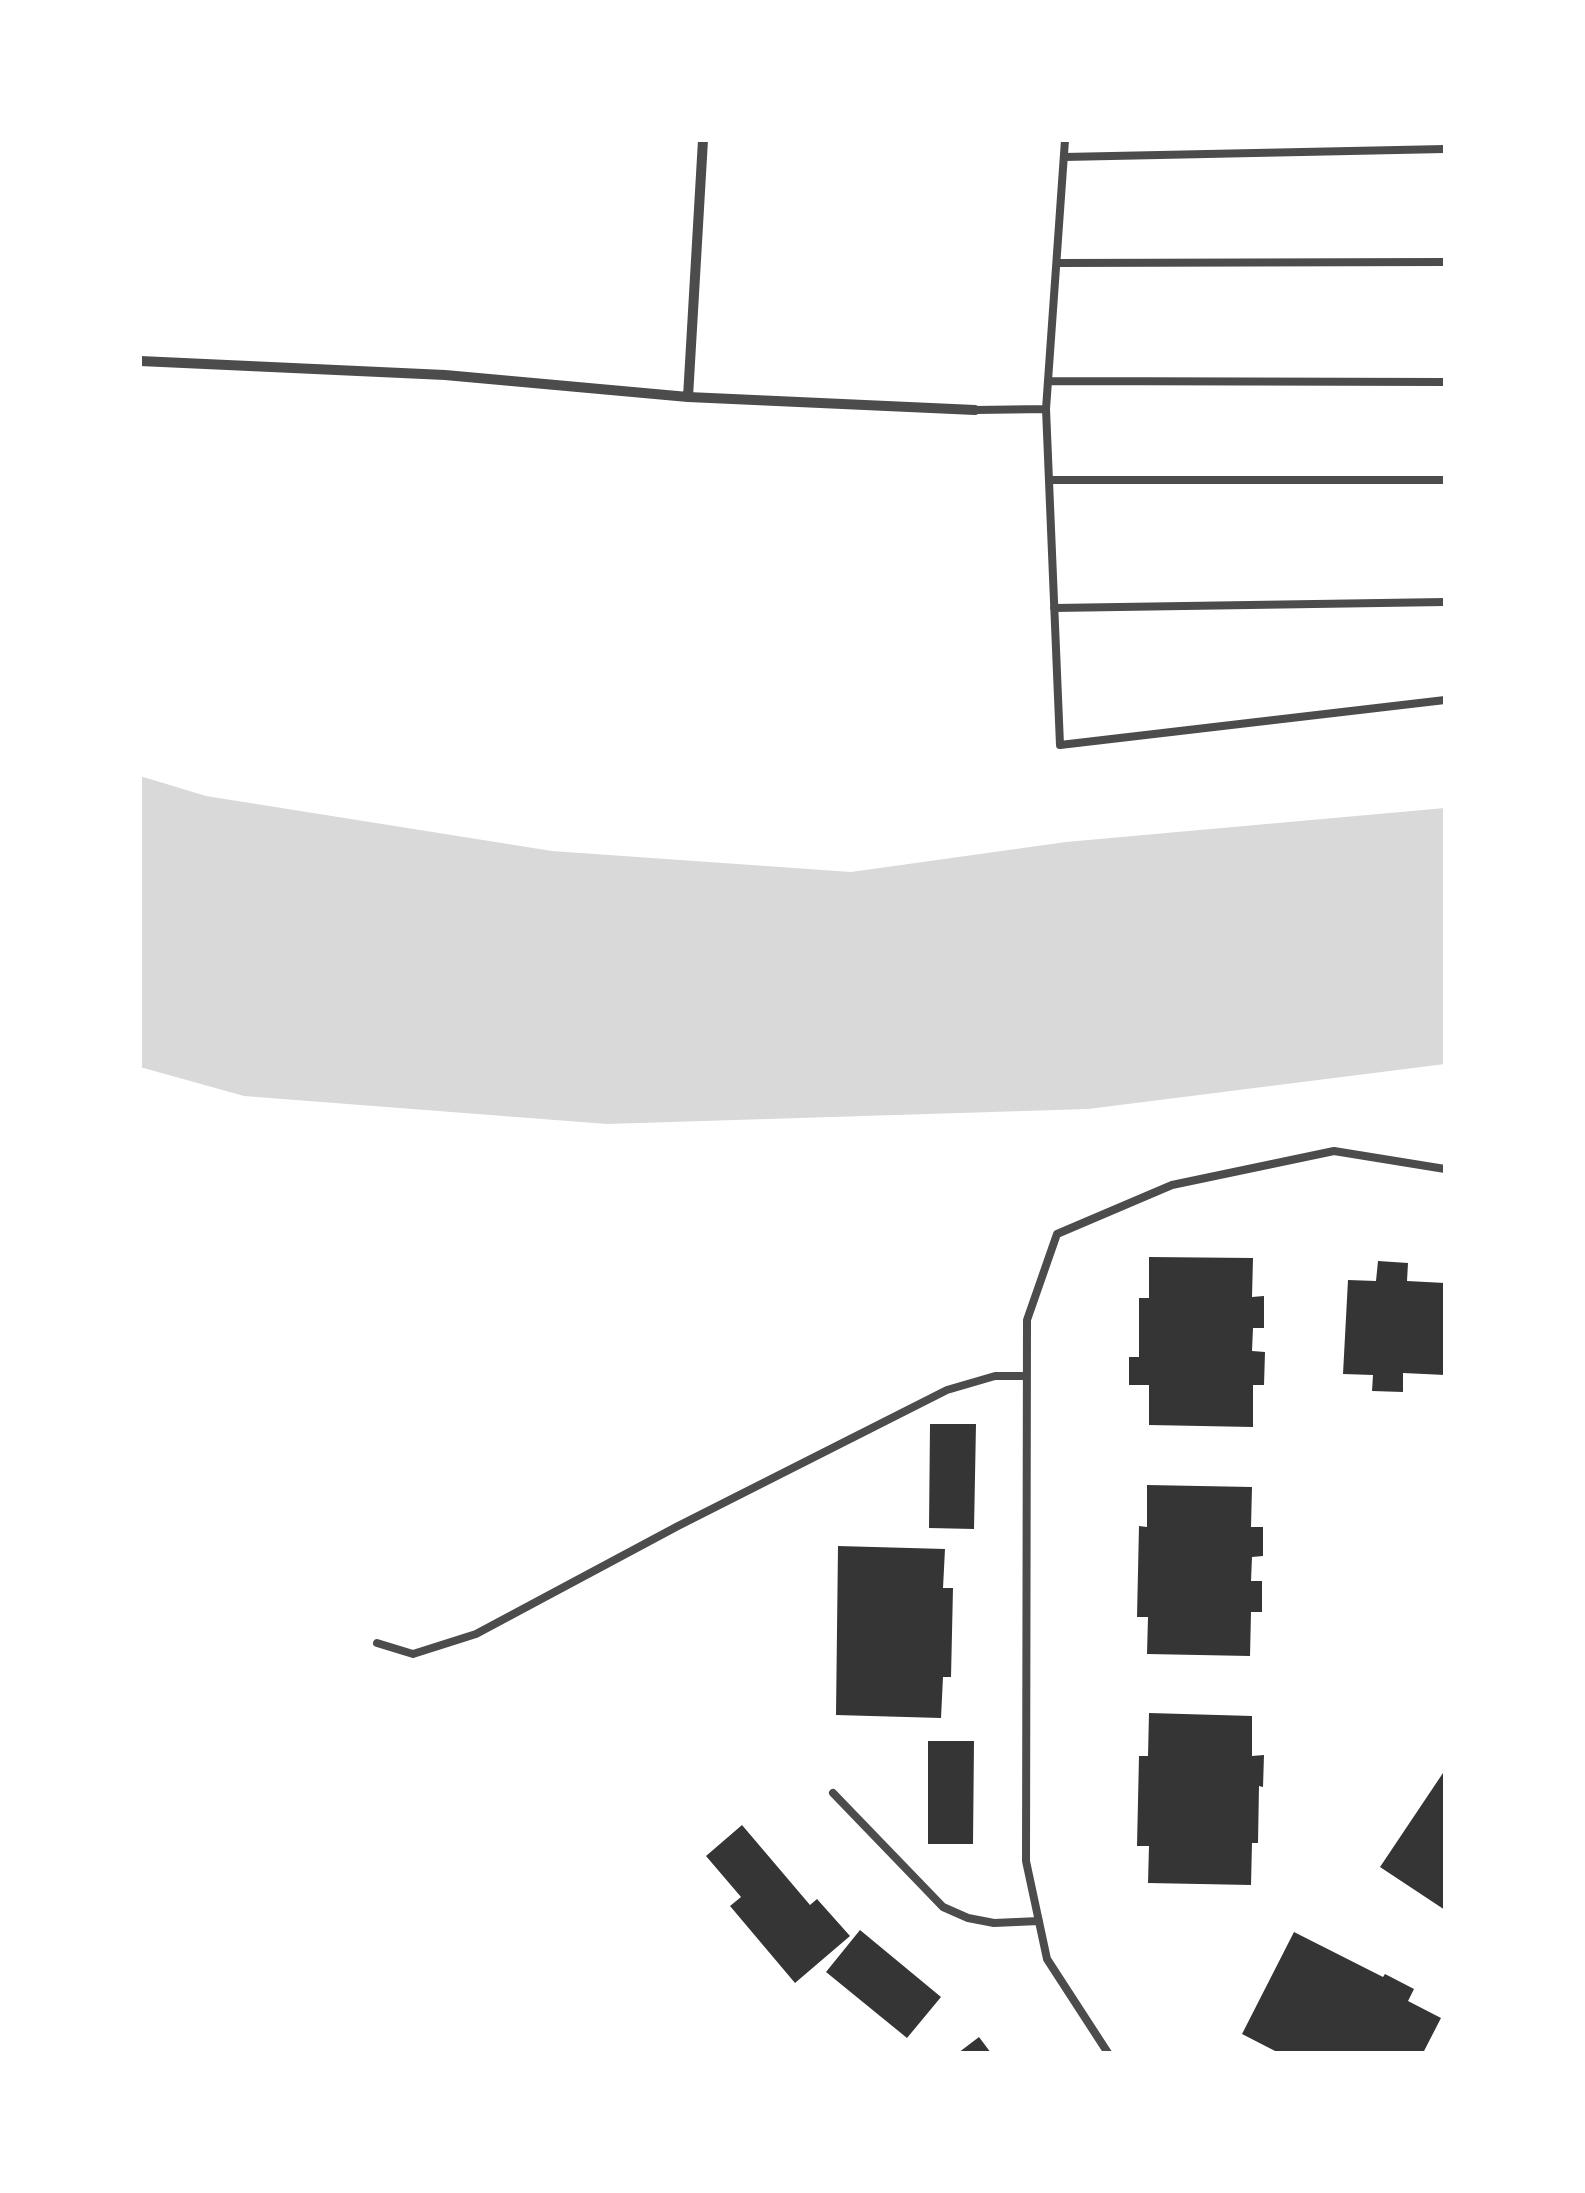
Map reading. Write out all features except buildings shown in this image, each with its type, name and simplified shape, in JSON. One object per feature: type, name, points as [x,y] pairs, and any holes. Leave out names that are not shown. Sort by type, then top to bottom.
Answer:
[{"type":"street","points":[[688,398],[703,140]]},
{"type":"street","points":[[140,360],[445,376],[688,398],[975,410]]},
{"type":"lane","points":[[1066,140],[1046,409],[1060,745],[1445,700]]},
{"type":"lane","points":[[1064,157],[1445,149]]},
{"type":"lane","points":[[1056,263],[1445,262]]},
{"type":"lane","points":[[1048,381],[1445,382]]},
{"type":"lane","points":[[975,410],[1046,409]]},
{"type":"lane","points":[[1049,480],[1445,480]]},
{"type":"lane","points":[[1054,608],[1445,602]]},
{"type":"lane","points":[[1108,2053],[1047,1959],[1026,1861],[1027,1320],[1057,1234],[1172,1185],[1334,1151],[1445,1169]]},
{"type":"lane","points":[[378,1642],[414,1654],[476,1634],[948,1390],[995,1376],[1027,1376]]},
{"type":"lane","points":[[833,1792],[943,1907],[968,1918],[994,1923],[1038,1921]]},
{"type":"shaded area","points":[[140,776],[206,796],[552,851],[851,872],[1066,842],[1445,808],[1445,1064],[1088,1109],[607,1124],[244,1096],[140,1067]]}]
